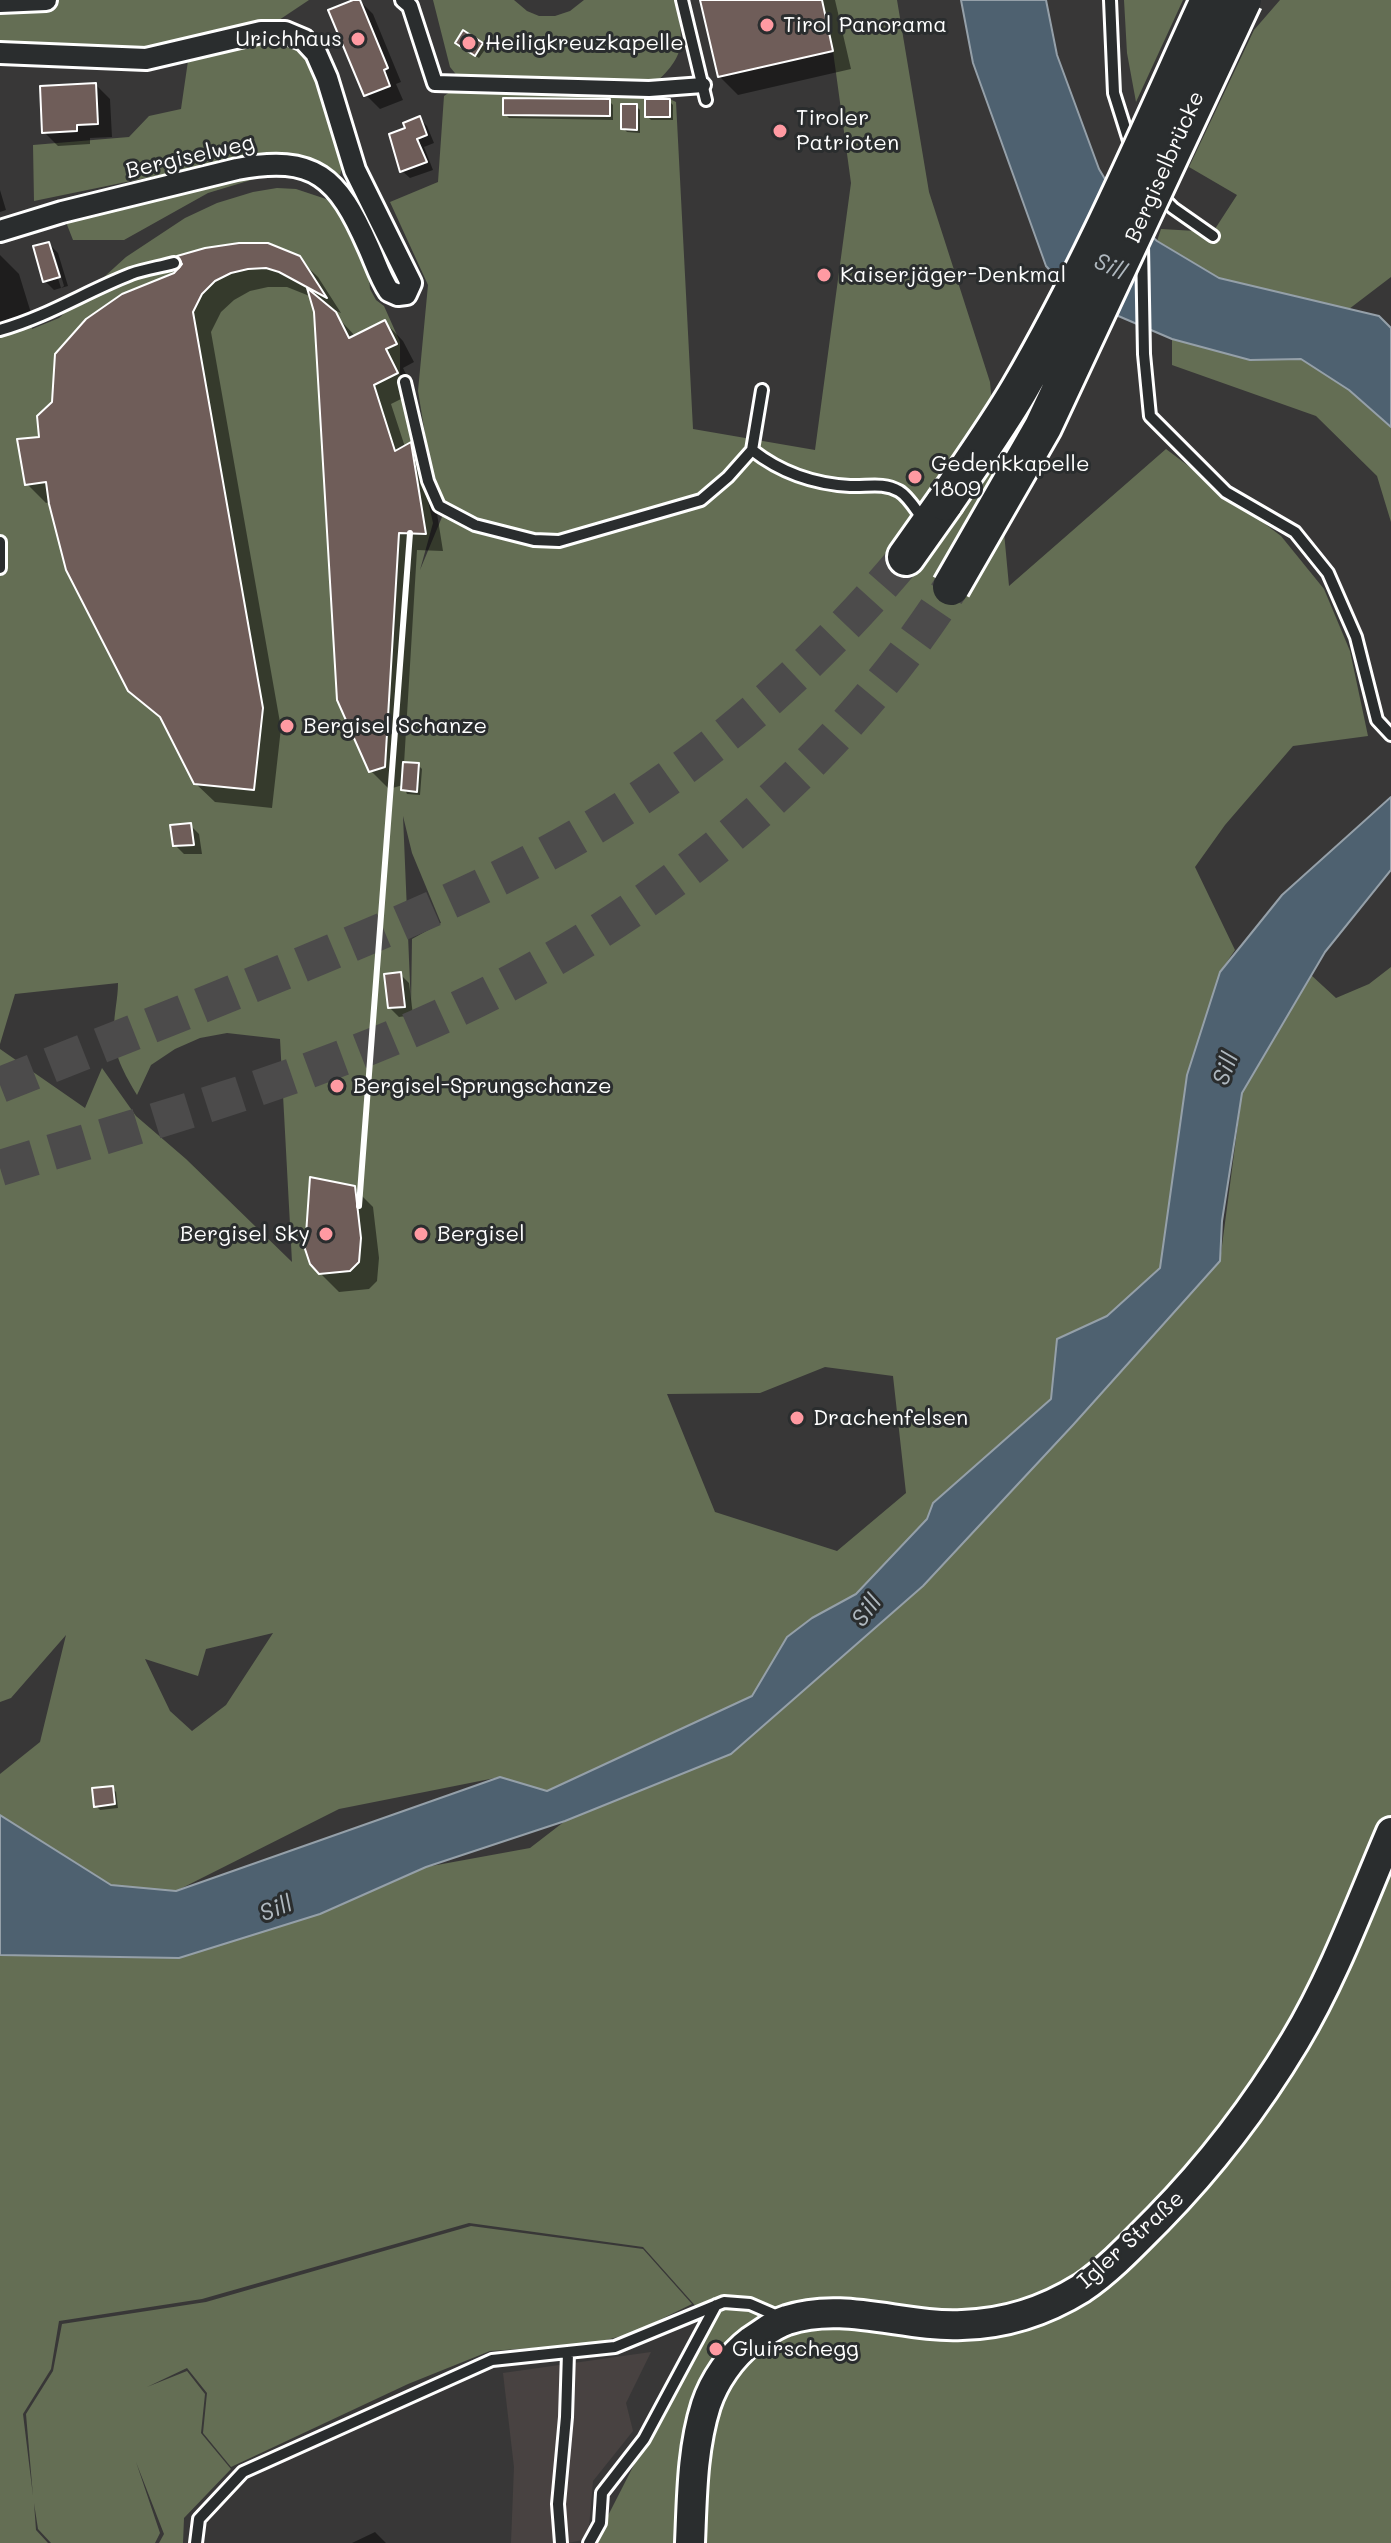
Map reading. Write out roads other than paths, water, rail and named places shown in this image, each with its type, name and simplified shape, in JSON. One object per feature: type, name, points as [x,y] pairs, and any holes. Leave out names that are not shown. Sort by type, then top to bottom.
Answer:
[{"type":"highway","name":"Bergiselbrücke","points":[[906,557],[1018,392],[1043,347],[1154,121],[1209,0]]},
{"type":"highway","name":"Bergiselbrücke","points":[[951,587],[1043,427],[1243,0]]},
{"type":"main road","name":"Igler Straße","points":[[690,2543],[694,2470],[707,2403],[720,2375],[742,2348],[787,2320],[847,2314],[959,2326],[1026,2316],[1082,2287],[1105,2269],[1194,2182],[1254,2104],[1296,2040],[1391,1832]]},
{"type":"street","points":[[0,2],[46,0]]},
{"type":"street","points":[[403,0],[410,6],[435,83],[704,93]]},
{"type":"street","name":"Bergiselweg","points":[[0,53],[146,59],[261,32],[285,32],[304,40],[313,48],[321,64],[355,170],[407,271],[411,287],[403,295],[389,291],[343,197],[316,173],[288,164],[261,164],[237,169],[62,212],[0,231]]},
{"type":"lane","points":[[682,0],[704,93]]},
{"type":"lane","points":[[1110,0],[1114,93],[1139,175],[1144,354],[1150,416],[1226,492],[1295,532],[1328,573],[1356,637],[1377,720],[1391,735]]},
{"type":"lane","points":[[1150,186],[1173,208],[1213,236]]},
{"type":"lane","points":[[0,330],[56,311],[77,298],[134,273],[174,263]]},
{"type":"lane","points":[[405,382],[428,481],[439,506],[475,525],[520,537],[559,541],[701,500],[728,477],[752,450],[762,390]]},
{"type":"lane","points":[[752,450],[780,468],[820,483],[883,485],[937,514]]},
{"type":"lane","points":[[0,542],[0,568]]},
{"type":"lane","points":[[196,2543],[199,2519],[243,2472],[492,2360],[615,2347],[724,2302],[750,2304],[787,2320]]},
{"type":"lane","points":[[589,2543],[600,2523],[602,2493],[644,2439],[716,2305]]},
{"type":"lane","points":[[561,2543],[558,2504],[568,2353]]},
{"type":"water","name":"Sill","points":[[961,0],[1046,0],[1057,55],[1099,169],[1124,211],[1157,241],[1219,278],[1379,316],[1391,328],[1391,427],[1349,390],[1301,359],[1250,360],[1172,339],[1074,297],[1046,266],[973,63]]},
{"type":"water","name":"Sill","points":[[1391,797],[1391,870],[1325,952],[1242,1093],[1222,1221],[1220,1261],[923,1586],[731,1754],[565,1821],[426,1867],[320,1914],[179,1958],[0,1955],[0,1815],[111,1885],[176,1891],[500,1777],[547,1791],[752,1696],[787,1637],[812,1618],[856,1594],[927,1519],[933,1503],[1051,1399],[1057,1339],[1107,1316],[1160,1268],[1187,1075],[1220,972],[1282,895]]},
{"type":"tunnel","points":[[0,1085],[413,917],[522,867],[592,828],[679,771],[761,706],[836,634],[906,557]]},
{"type":"tunnel","points":[[0,1168],[211,1104],[367,1048],[497,990],[574,947],[647,899],[718,846],[783,789],[845,726],[901,659],[951,587]]},
{"type":"railway","points":[[359,1206],[410,533]]},
{"type":"place","name":"Tirol Panorama","points":[[767,25]]},
{"type":"place","name":"Urichhaus","points":[[358,39]]},
{"type":"place","name":"Heiligkreuzkapelle","points":[[469,43]]},
{"type":"place","name":"Tiroler Patrioten","points":[[780,131]]},
{"type":"place","name":"Kaiserjäger-Denkmal","points":[[824,275]]},
{"type":"place","name":"Gedenkkapelle 1809","points":[[915,477]]},
{"type":"place","name":"Bergisel Schanze","points":[[287,726]]},
{"type":"place","name":"Bergisel-Sprungschanze","points":[[337,1086]]},
{"type":"place","name":"Bergisel Sky","points":[[326,1234]]},
{"type":"place","name":"Bergisel","points":[[421,1234]]},
{"type":"place","name":"Drachenfelsen","points":[[797,1418]]},
{"type":"place","name":"Gluirschegg","points":[[716,2349]]}]
